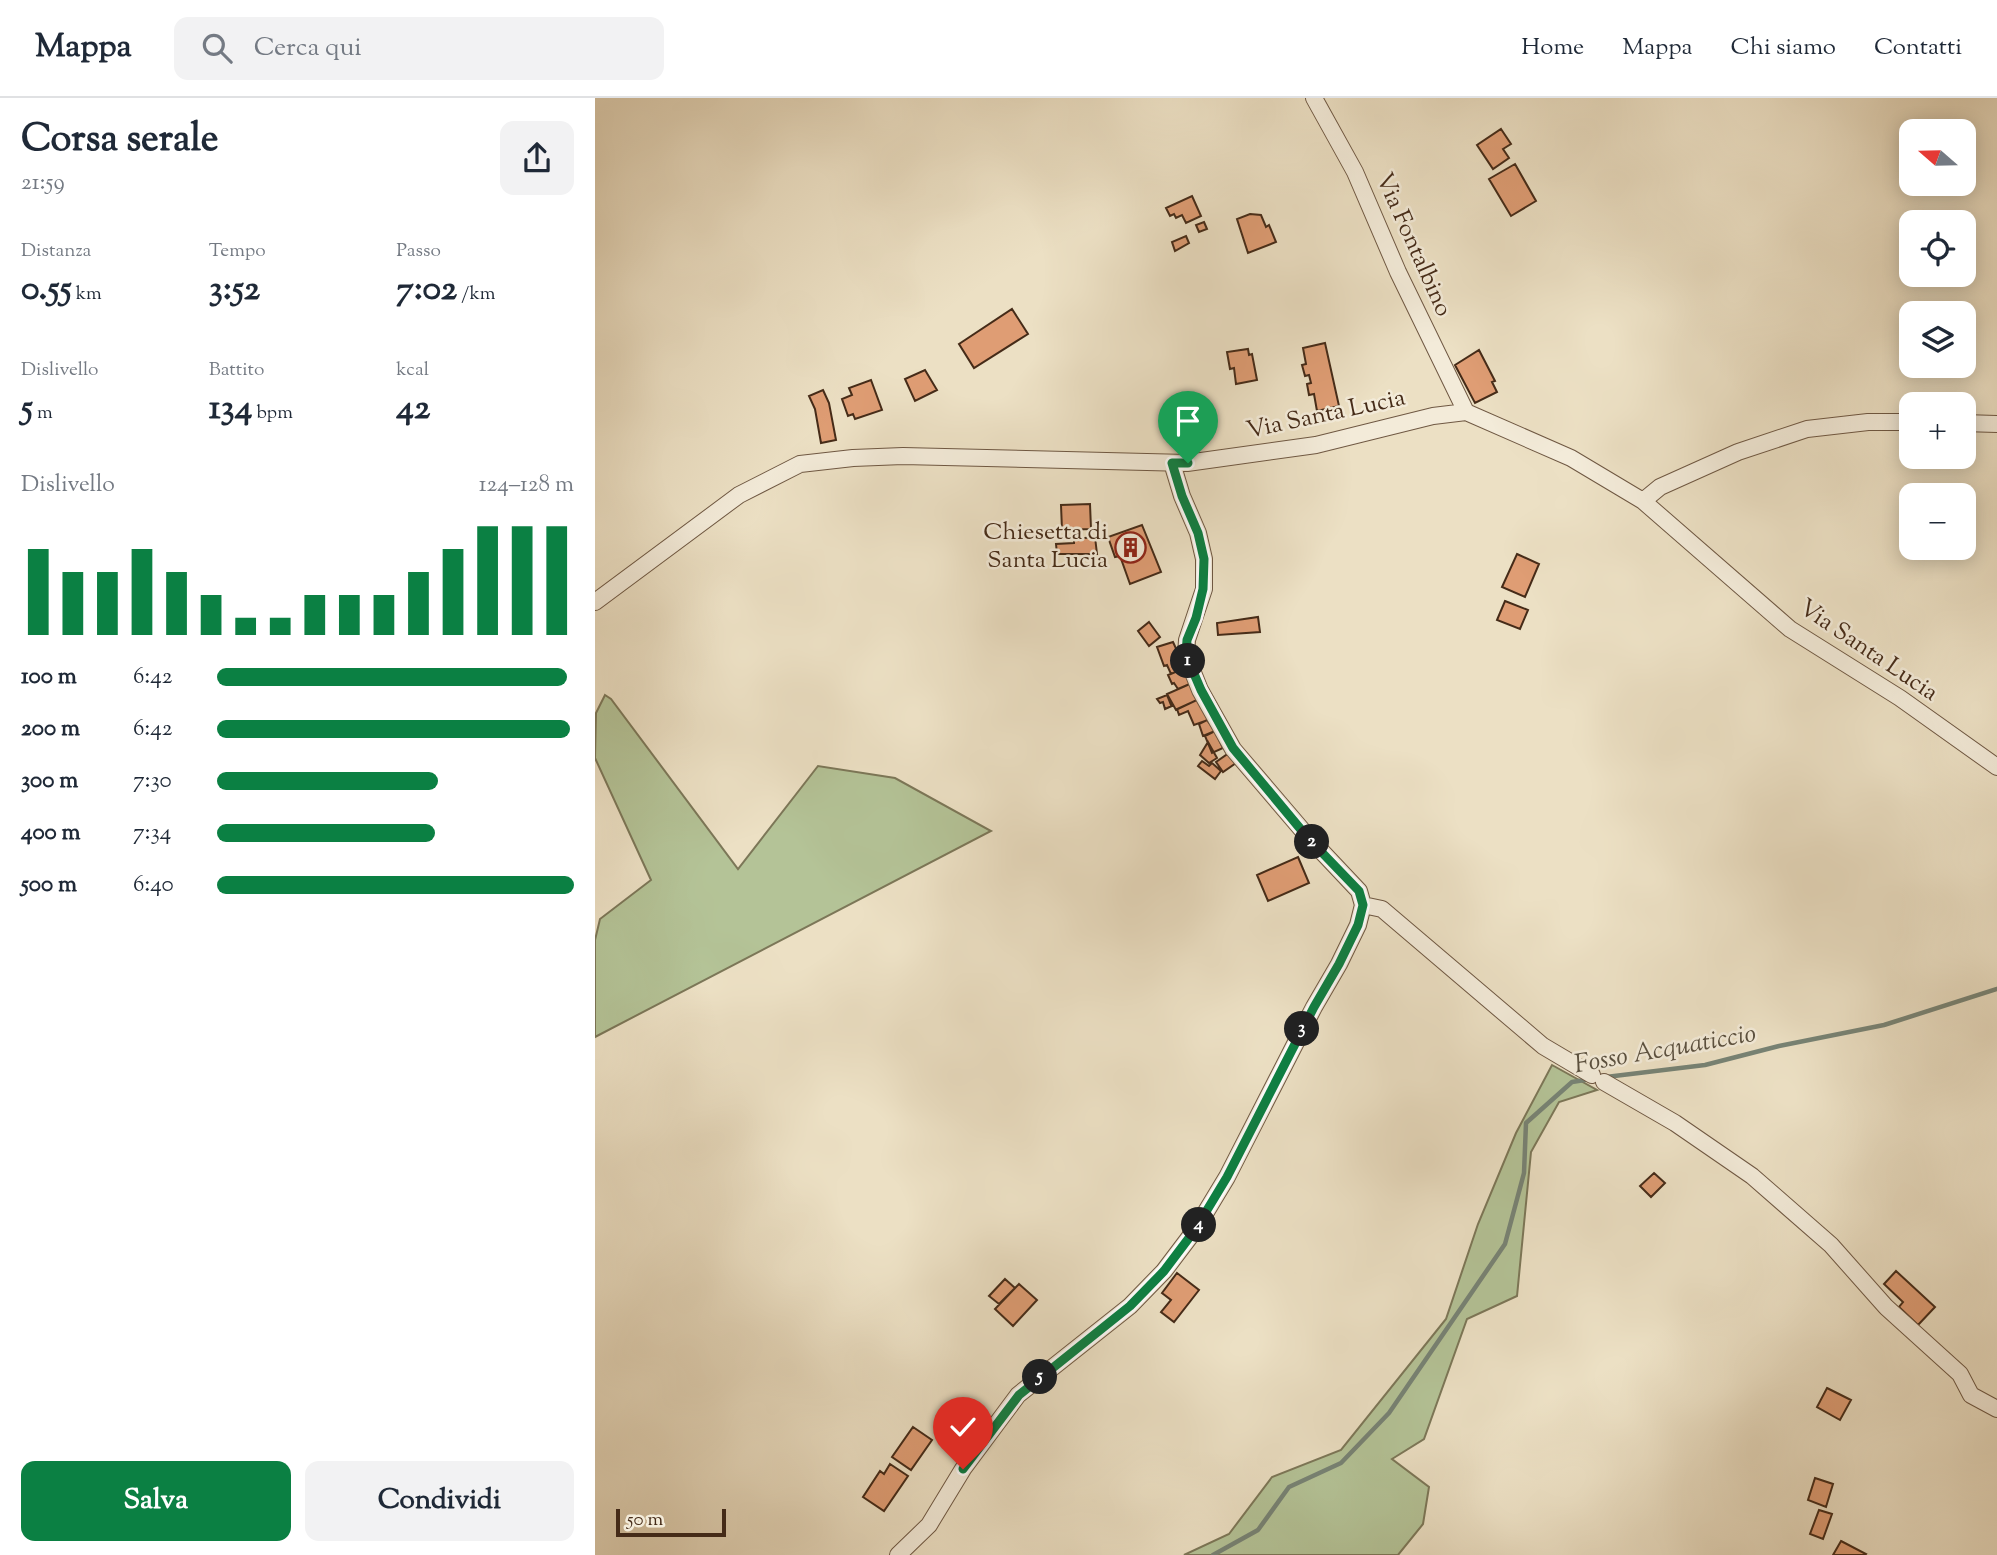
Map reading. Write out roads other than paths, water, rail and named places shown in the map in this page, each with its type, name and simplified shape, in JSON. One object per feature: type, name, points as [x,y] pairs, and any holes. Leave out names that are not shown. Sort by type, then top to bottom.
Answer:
[{"type":"street","name":"Via Fontalbino","points":[[1314,98],[1355,172],[1398,272],[1467,412]]},
{"type":"street","name":"Via Santa Lucia","points":[[595,602],[739,495],[800,464],[903,456],[1188,463],[1315,445],[1433,416],[1467,412],[1571,458],[1643,501],[1790,629],[1900,698],[1997,767]]},
{"type":"street","points":[[1643,501],[1660,488],[1738,452],[1807,429],[1868,422],[1899,422]]},
{"type":"street","points":[[1976,423],[1997,424]]},
{"type":"street","points":[[898,1555],[929,1525],[963,1469],[1019,1395],[1130,1306],[1164,1271],[1195,1230],[1227,1177],[1358,925],[1363,905],[1359,891],[1308,838],[1233,748],[1201,690],[1186,655],[1187,640],[1203,589],[1204,559],[1198,533],[1182,496],[1172,463]]},
{"type":"street","points":[[1363,905],[1382,909],[1543,1046],[1675,1123],[1752,1176],[1831,1245],[1886,1307],[1960,1374],[1971,1395],[1997,1409]]},
{"type":"waterway","name":"Fosso Acquaticcio","points":[[1606,1077],[1705,1065],[1779,1046],[1884,1025],[1997,989]]},
{"type":"waterway","name":"Fosso Acquaticcio","points":[[1213,1555],[1258,1530],[1289,1487],[1341,1463],[1389,1413],[1505,1244],[1524,1173],[1526,1123],[1572,1082],[1591,1079]]},
{"type":"place","name":"Chiesetta di Santa Lucia","points":[[1131,547]]}]
